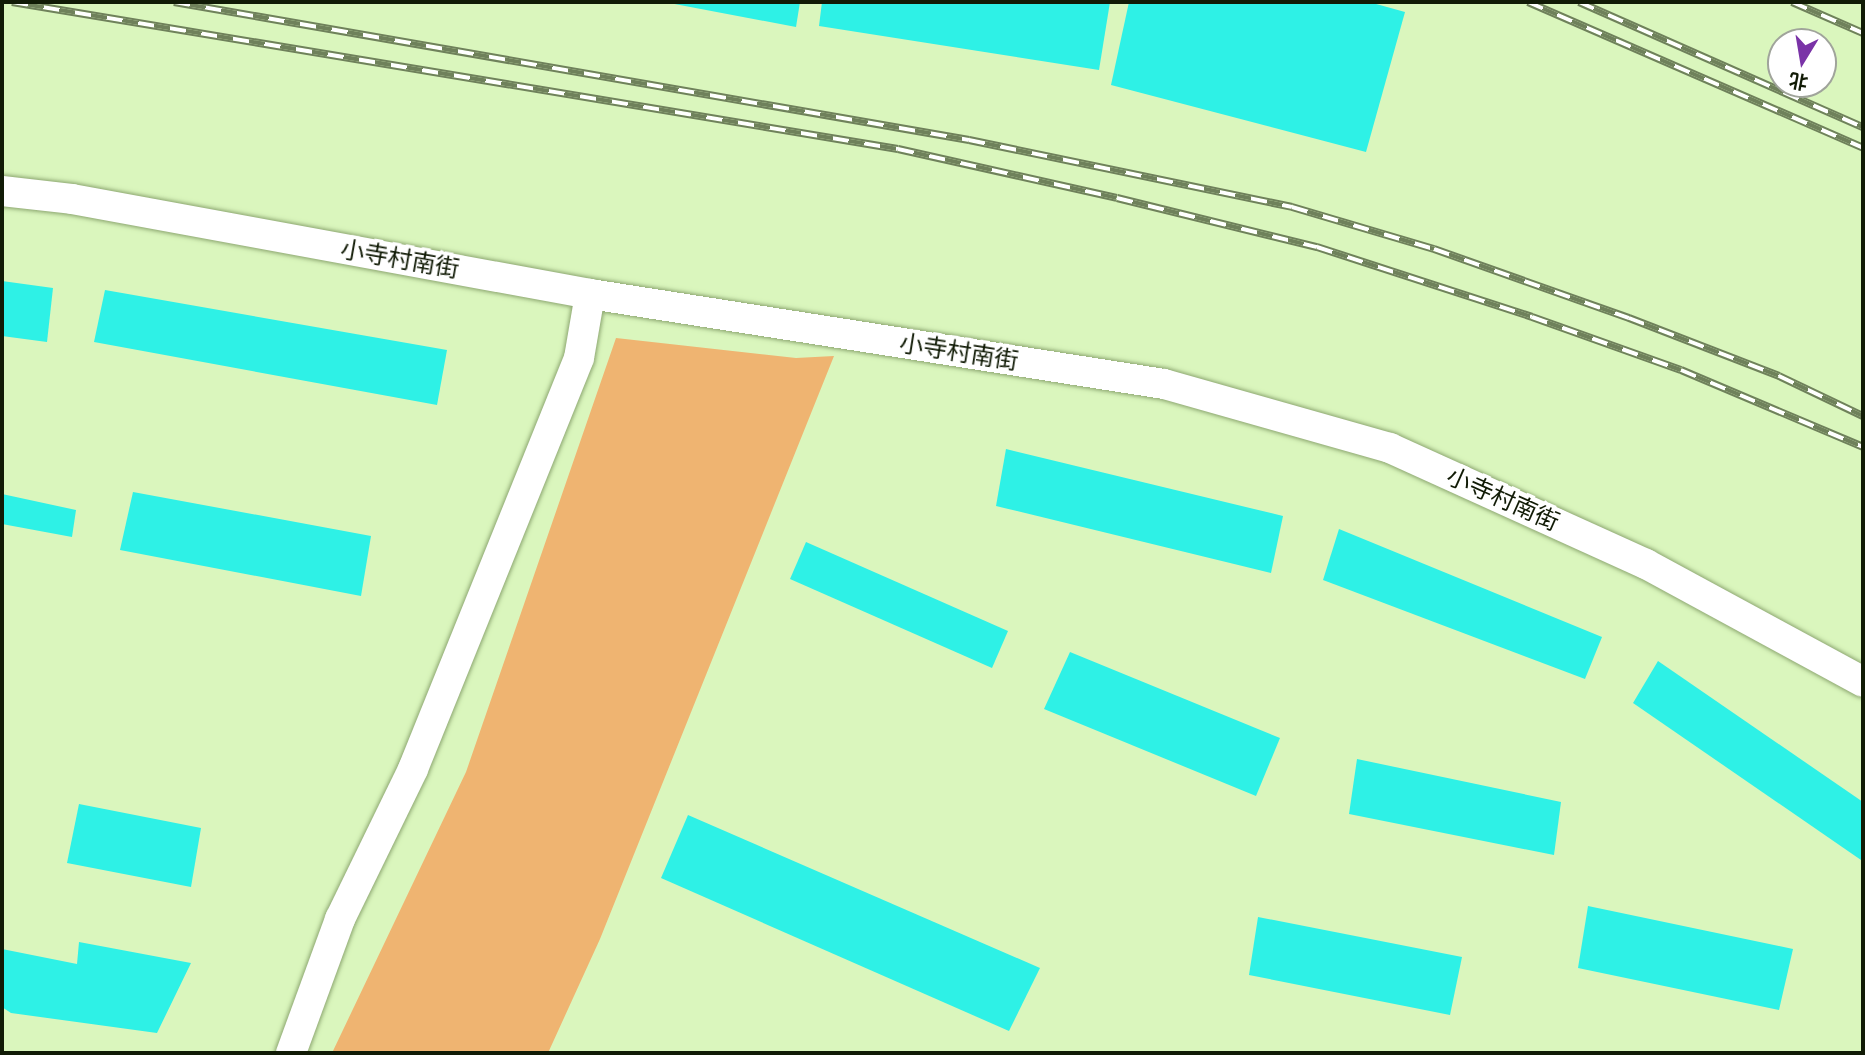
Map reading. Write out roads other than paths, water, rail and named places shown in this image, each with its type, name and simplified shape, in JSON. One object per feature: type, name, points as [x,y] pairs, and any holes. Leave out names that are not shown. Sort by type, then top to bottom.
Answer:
[{"type":"street","name":"小寺村南街","points":[[2,191],[72,199],[590,294],[1164,384],[1390,448],[1646,564],[1863,682]]},
{"type":"street","points":[[291,1053],[340,919],[413,769],[579,358],[590,294]]},
{"type":"railway","points":[[12,2],[898,149],[1117,198],[1317,247],[1532,317],[1681,370],[1863,447]]},
{"type":"railway","points":[[174,2],[969,140],[1292,207],[1434,249],[1629,318],[1779,376],[1863,416]]},
{"type":"railway","points":[[1528,2],[1863,148]]},
{"type":"railway","points":[[1579,2],[1863,127]]},
{"type":"railway","points":[[1792,2],[1863,33]]}]
